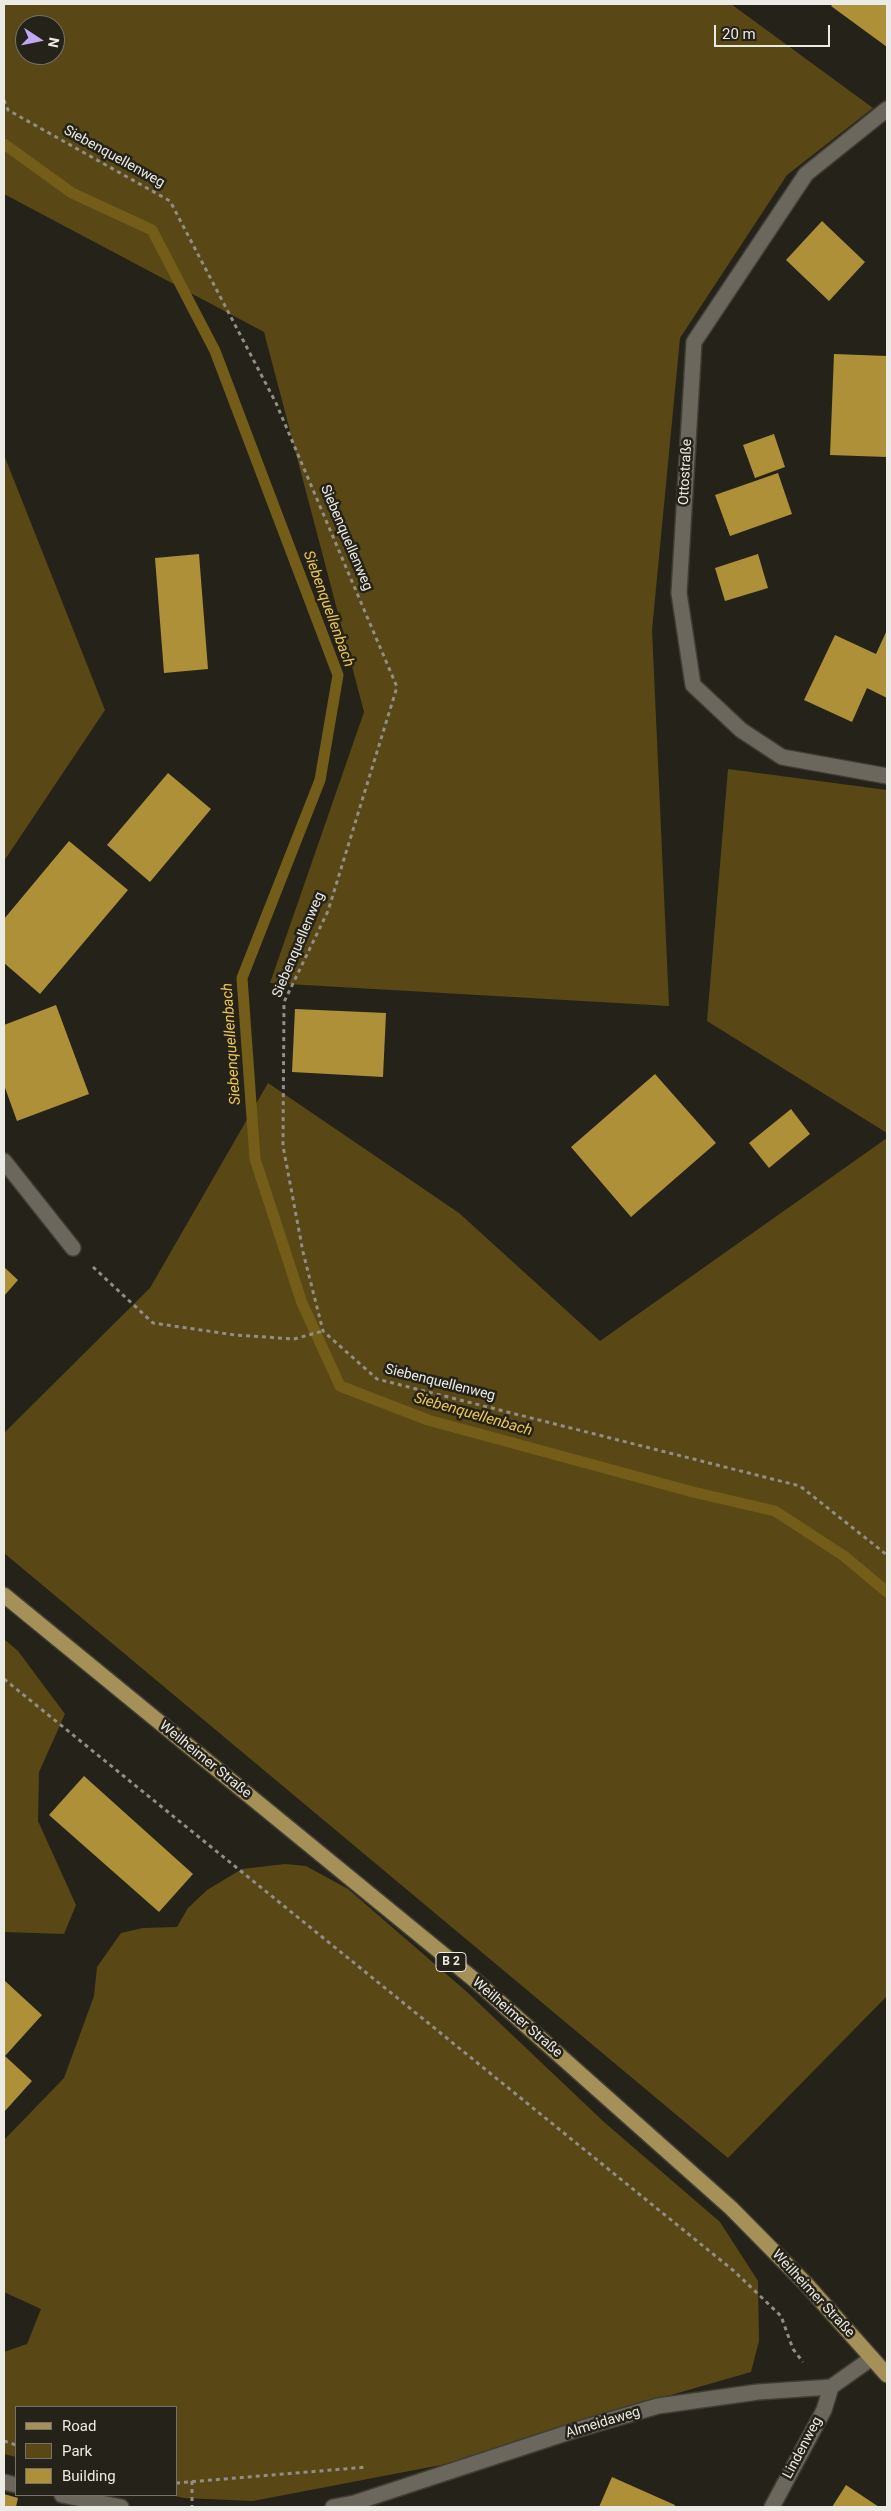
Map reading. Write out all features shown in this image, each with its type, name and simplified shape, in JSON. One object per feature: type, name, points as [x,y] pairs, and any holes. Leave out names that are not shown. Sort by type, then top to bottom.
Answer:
[{"type":"main road","name":"Weilheimer Straße","points":[[4,1595],[477,1982],[731,2208],[807,2285],[887,2375]]},
{"type":"street","name":"Ottostraße","points":[[887,109],[806,174],[694,342],[679,593],[694,685],[741,730],[782,757],[887,776]]},
{"type":"street","points":[[4,1161],[73,1248]]},
{"type":"street","points":[[830,2388],[872,2358]]},
{"type":"street","name":"Almeidaweg","points":[[334,2507],[354,2503],[579,2429],[658,2406],[758,2392],[830,2388]]},
{"type":"street","name":"Lindenweg","points":[[772,2507],[824,2410],[830,2388]]},
{"type":"street","points":[[67,2496],[121,2507]]},
{"type":"path","name":"Siebenquellenweg","points":[[4,100],[8,110],[170,202],[276,403],[397,686],[328,911],[284,1002],[283,1146],[304,1252],[323,1331],[377,1379],[800,1486],[887,1556]]},
{"type":"path","points":[[73,1248],[153,1323],[235,1335],[294,1339],[323,1331]]},
{"type":"path","points":[[4,1679],[734,2271],[781,2316],[793,2349],[808,2370],[830,2388]]},
{"type":"path","points":[[192,2481],[192,2507]]},
{"type":"green space","points":[[4,4],[731,4],[873,108],[787,175],[680,338],[652,630],[669,1006],[270,983],[364,712],[264,332],[4,194]]},
{"type":"green space","points":[[4,455],[105,710],[4,861]]},
{"type":"green space","points":[[728,769],[887,790],[887,1133],[707,1021]]},
{"type":"green space","points":[[268,1083],[459,1213],[600,1341],[887,1138],[887,1996],[728,2158],[4,1553],[4,1433],[150,1288]]},
{"type":"green space","points":[[4,1639],[18,1651],[65,1714],[39,1772],[38,1821],[76,1905],[64,1934],[4,1932]]},
{"type":"green space","points":[[285,1864],[306,1866],[348,1889],[467,1992],[604,2122],[720,2222],[758,2281],[759,2341],[751,2372],[577,2422],[446,2464],[253,2501],[175,2496],[178,2496],[178,2406],[15,2406],[15,2457],[4,2454],[4,2352],[27,2344],[41,2309],[4,2292],[4,2140],[64,2078],[94,1996],[97,1967],[121,1933],[143,1928],[177,1927],[188,1908],[207,1890],[242,1869]]},
{"type":"building","points":[[833,4],[887,4],[887,47],[831,6]]},
{"type":"building","points":[[822,221],[865,262],[829,301],[786,260]]},
{"type":"building","points":[[834,354],[887,356],[887,457],[830,455]]},
{"type":"building","points":[[774,434],[785,467],[755,478],[743,445]]},
{"type":"building","points":[[778,473],[792,514],[730,536],[715,495]]},
{"type":"building","points":[[199,554],[208,669],[164,673],[155,558]]},
{"type":"building","points":[[758,554],[768,588],[725,601],[715,568]]},
{"type":"building","points":[[887,630],[887,698],[867,688],[852,722],[804,700],[835,635],[876,654]]},
{"type":"building","points":[[168,773],[211,809],[150,882],[107,845]]},
{"type":"building","points":[[69,841],[128,890],[40,994],[4,963],[4,919]]},
{"type":"building","points":[[56,1005],[89,1094],[17,1121],[4,1085],[4,1025]]},
{"type":"building","points":[[295,1009],[386,1013],[383,1077],[292,1072]]},
{"type":"building","points":[[655,1074],[716,1143],[631,1217],[571,1147]]},
{"type":"building","points":[[791,1109],[810,1134],[769,1168],[749,1143]]},
{"type":"building","points":[[4,1267],[18,1280],[4,1296]]},
{"type":"building","points":[[84,1776],[193,1874],[159,1912],[49,1815]]},
{"type":"building","points":[[4,1980],[42,2015],[5,2056],[32,2081],[4,2112]]},
{"type":"building","points":[[612,2477],[675,2505],[674,2507],[599,2507]]},
{"type":"building","points":[[846,2485],[879,2507],[832,2507]]},
{"type":"building","points":[[4,2494],[18,2498],[16,2507],[4,2507]]},
{"type":"waterway","name":"Siebenquellenbach","points":[[4,144],[72,193],[152,230],[215,351],[338,675],[320,780],[242,978],[255,1159],[302,1303],[340,1386],[428,1420],[693,1492],[775,1511],[844,1556],[887,1592]]}]
